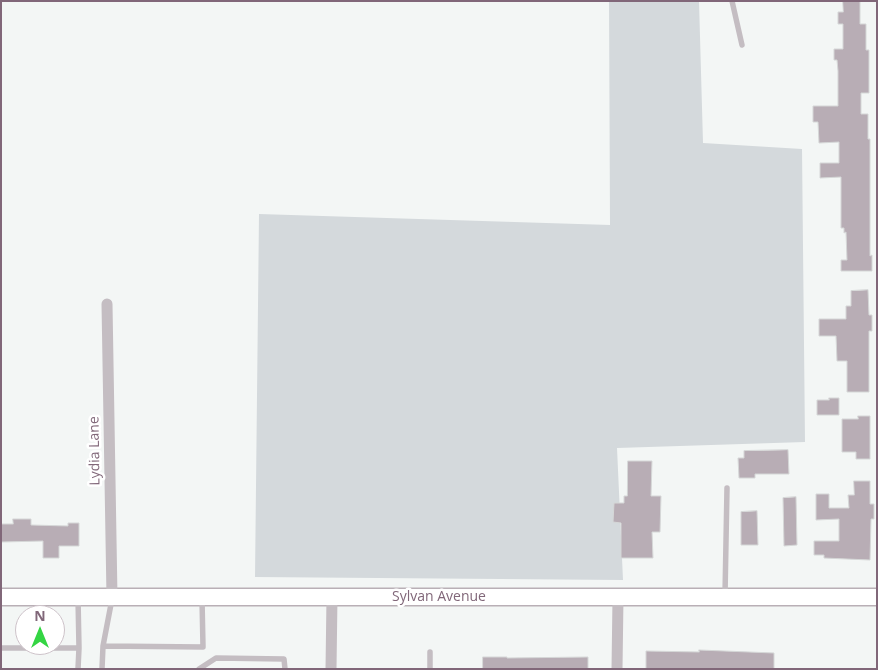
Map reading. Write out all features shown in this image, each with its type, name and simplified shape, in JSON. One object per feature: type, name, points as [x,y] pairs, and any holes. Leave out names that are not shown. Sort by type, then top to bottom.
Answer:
[{"type":"main road","name":"Sylvan Avenue","points":[[1,597],[877,597]]},
{"type":"street","name":"Lydia Lane","points":[[107,304],[112,597]]},
{"type":"street","points":[[331,669],[332,597]]},
{"type":"street","points":[[617,669],[618,598]]},
{"type":"lane","points":[[732,1],[742,45]]},
{"type":"lane","points":[[725,597],[727,488]]},
{"type":"lane","points":[[78,597],[78,669]]},
{"type":"lane","points":[[102,669],[103,646],[112,597]]},
{"type":"lane","points":[[103,646],[203,647],[202,597]]},
{"type":"lane","points":[[1,648],[79,648]]},
{"type":"lane","points":[[430,652],[430,669]]},
{"type":"lane","points":[[199,669],[216,658],[284,659],[285,669]]},
{"type":"shaded area","points":[[609,1],[699,1],[703,143],[802,149],[805,442],[617,448],[623,580],[255,577],[259,214],[610,225]]},
{"type":"building","points":[[843,1],[860,1],[860,24],[866,24],[866,50],[869,50],[869,93],[861,93],[861,114],[868,114],[868,139],[870,139],[870,256],[872,255],[872,271],[841,271],[841,260],[847,260],[846,232],[844,233],[844,228],[841,228],[841,177],[820,178],[820,163],[839,163],[839,142],[819,143],[818,122],[813,122],[813,106],[838,106],[838,71],[837,60],[834,60],[834,49],[843,49],[843,24],[838,24],[838,12],[843,12]]},
{"type":"building","points":[[868,290],[869,315],[872,315],[872,331],[869,331],[869,392],[847,392],[847,361],[837,361],[836,336],[819,336],[819,319],[846,319],[846,306],[851,306],[851,291]]},
{"type":"building","points":[[829,398],[839,398],[839,415],[817,415],[817,400],[829,400]]},
{"type":"building","points":[[858,416],[870,416],[870,459],[856,459],[856,452],[842,452],[842,419],[858,419]]},
{"type":"building","points":[[788,450],[789,474],[755,474],[755,478],[739,478],[738,458],[744,458],[744,451]]},
{"type":"building","points":[[628,461],[652,461],[651,496],[661,496],[660,532],[652,532],[653,558],[621,558],[621,523],[613,522],[614,503],[624,503],[624,496],[627,496]]},
{"type":"building","points":[[854,481],[870,481],[870,504],[874,504],[874,519],[871,519],[870,560],[824,558],[824,555],[814,555],[814,541],[839,541],[839,519],[816,520],[816,494],[829,494],[829,508],[849,508],[848,495],[854,495]]},
{"type":"building","points":[[796,497],[797,545],[784,546],[783,498]]},
{"type":"building","points":[[757,511],[758,545],[741,545],[741,512]]},
{"type":"building","points":[[13,519],[31,519],[31,525],[68,526],[68,523],[79,523],[79,546],[59,546],[59,558],[43,558],[43,541],[1,542],[1,524],[13,524]]},
{"type":"building","points":[[699,650],[774,653],[774,669],[646,669],[646,651],[699,652]]},
{"type":"building","points":[[483,657],[588,657],[588,669],[483,669]]}]
